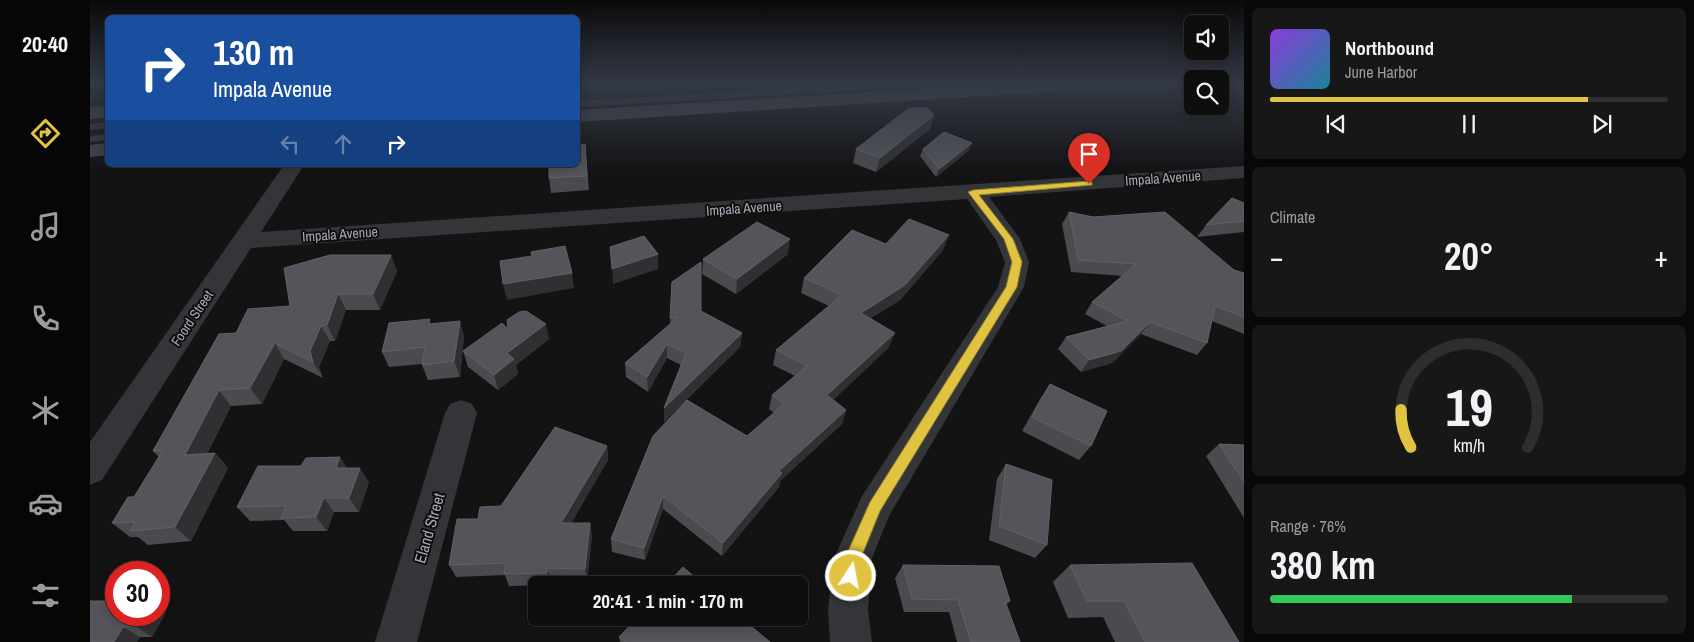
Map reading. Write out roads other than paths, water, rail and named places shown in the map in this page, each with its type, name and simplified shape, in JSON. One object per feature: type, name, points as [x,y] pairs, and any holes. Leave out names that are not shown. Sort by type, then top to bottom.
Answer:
[{"type":"main road","points":[[580,116],[628,113]]},
{"type":"main road","points":[[90,151],[105,149]]},
{"type":"street","name":"Foord Street","points":[[90,470],[293,167]]},
{"type":"street","name":"Impala Avenue","points":[[244,241],[1244,172]]},
{"type":"street","points":[[851,642],[848,610],[853,558],[875,507],[1011,287],[1017,262],[1008,239],[973,192]]},
{"type":"street","name":"Eland Street","points":[[396,642],[461,413]]},
{"type":"lane","points":[[90,127],[105,125]]},
{"type":"lane","points":[[90,140],[105,138]]}]
